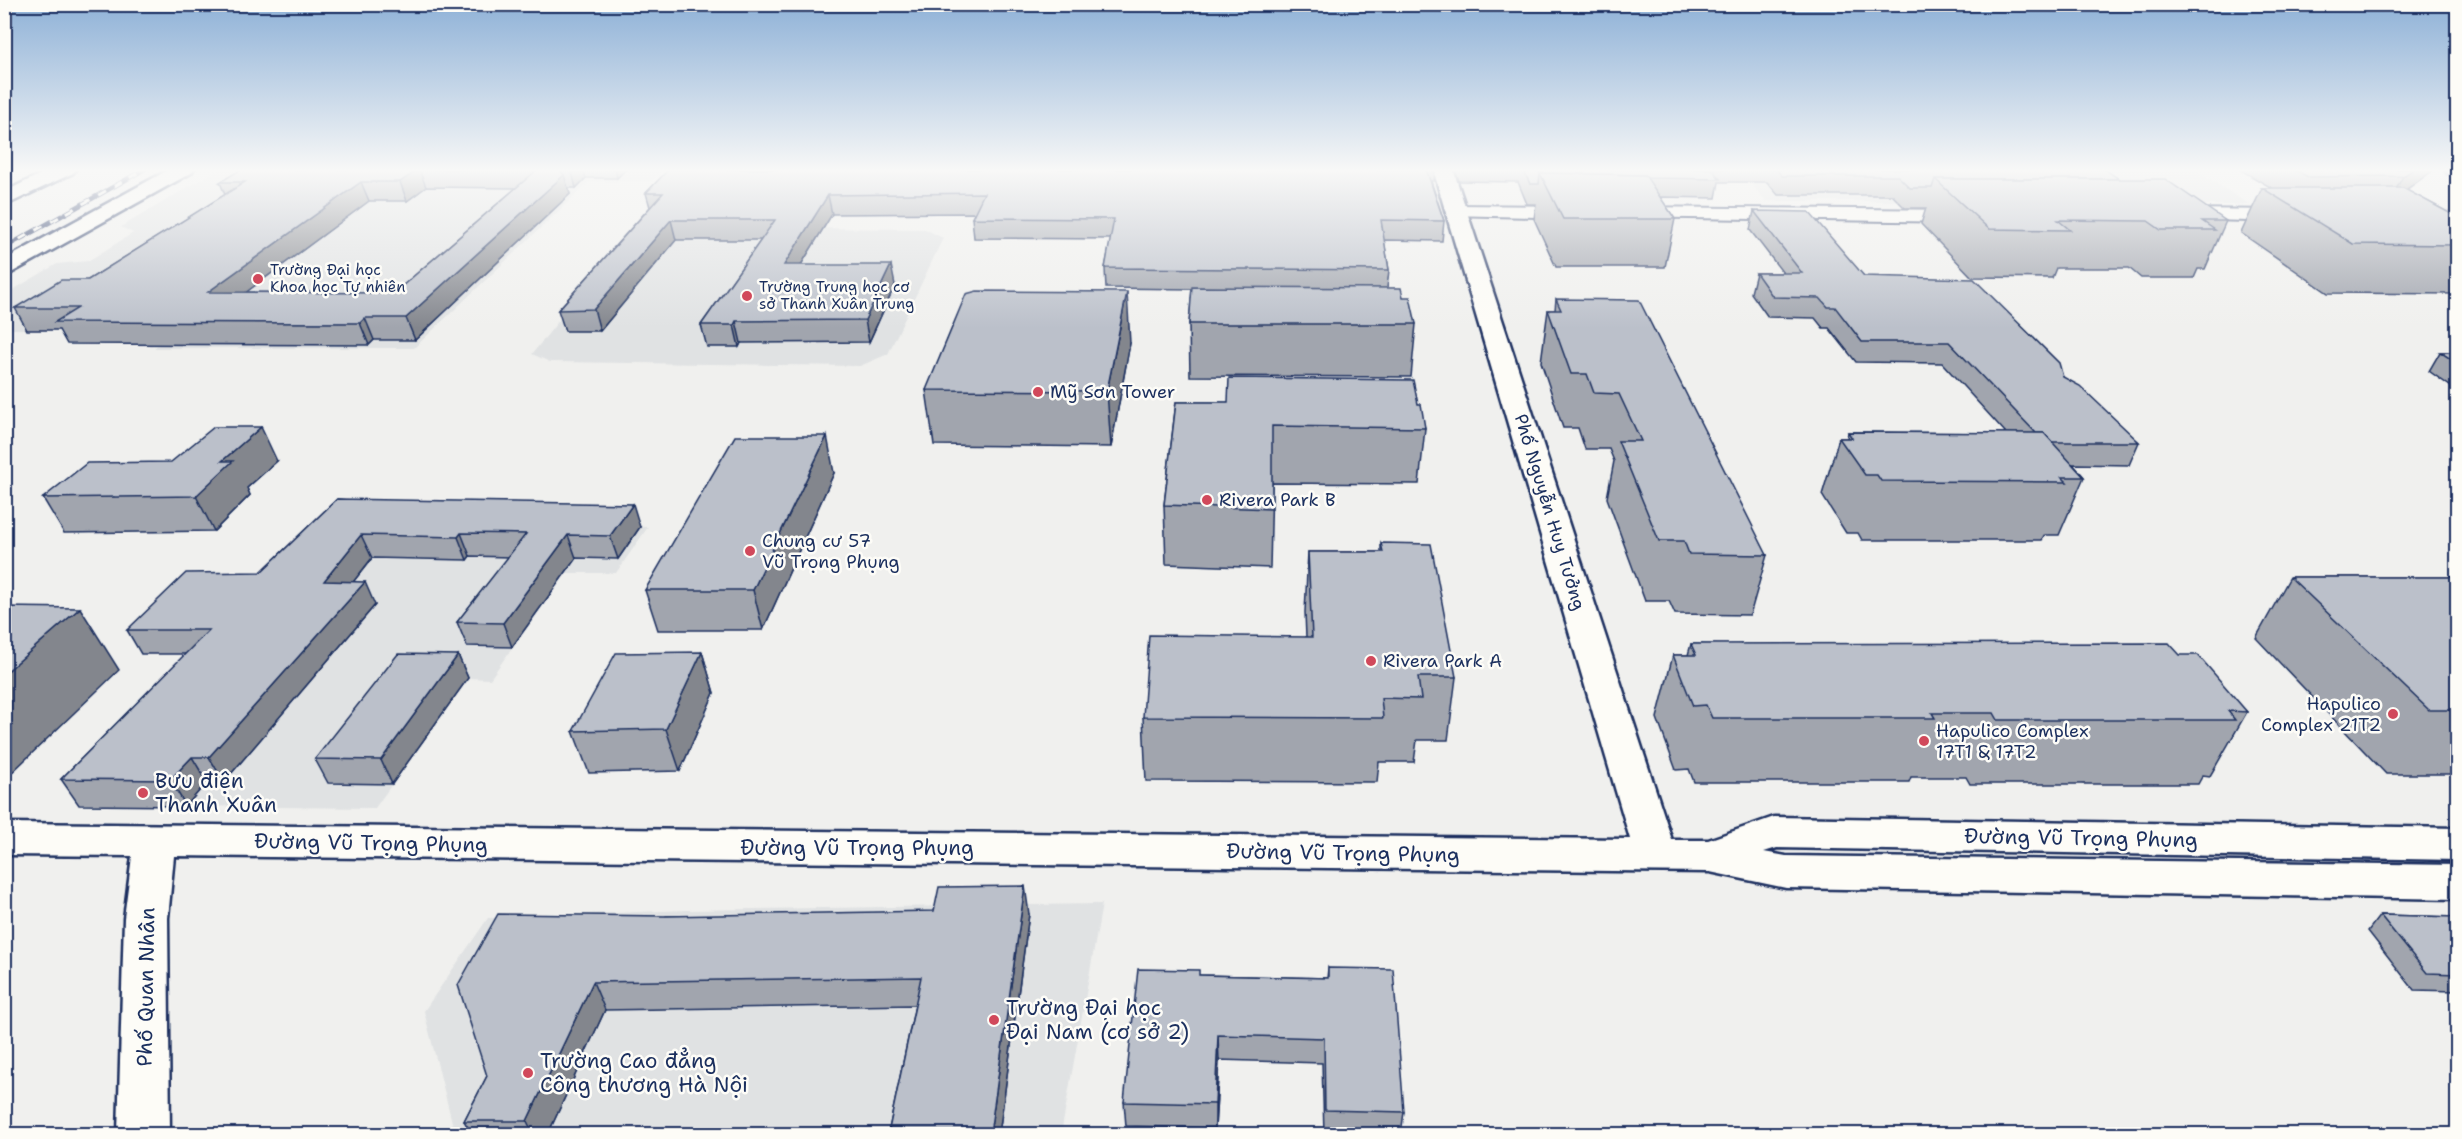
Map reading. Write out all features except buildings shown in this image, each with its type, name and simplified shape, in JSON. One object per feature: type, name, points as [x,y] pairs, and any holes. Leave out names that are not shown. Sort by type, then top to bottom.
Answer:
[{"type":"street","points":[[4,270],[89,222]]},
{"type":"street","name":"Phố Nguyễn Huy Tưởng","points":[[1459,222],[1656,855]]},
{"type":"street","name":"Đường Vũ Trọng Phụng","points":[[1710,855],[1774,832],[2457,844]]},
{"type":"street","name":"Đường Vũ Trọng Phụng","points":[[4,839],[1710,855],[1753,867],[1786,872],[2457,882]]},
{"type":"street","name":"Phố Quan Nhân","points":[[144,1134],[146,918],[154,841]]},
{"type":"shaded area","name":"Trường Đại học Khoa học Tự nhiên","points":[[129,222],[547,222],[414,348],[154,348],[178,330],[5,329],[4,295],[57,264],[88,261],[133,233],[121,227]]},
{"type":"shaded area","name":"Trường Trung học cơ sở Thanh Xuân Trung","points":[[652,227],[925,229],[943,238],[888,354],[860,366],[550,362],[532,354],[627,236]]},
{"type":"shaded area","points":[[496,524],[648,527],[616,573],[566,573],[490,679],[468,678],[375,808],[79,805],[312,557]]},
{"type":"shaded area","points":[[1102,904],[1061,1134],[455,1134],[424,1011],[488,918],[687,910]]},
{"type":"railway","points":[[4,248],[50,222]]},
{"type":"place","name":"Trường Đại học Khoa học Tự nhiên","points":[[258,279]]},
{"type":"place","name":"Trường Trung học cơ sở Thanh Xuân Trung","points":[[747,296]]},
{"type":"place","name":"Mỹ Sơn Tower","points":[[1038,392]]},
{"type":"place","name":"Rivera Park B","points":[[1207,500]]},
{"type":"place","name":"Chung cư 57 Vũ Trọng Phụng","points":[[750,551]]},
{"type":"place","name":"Rivera Park A","points":[[1371,661]]},
{"type":"place","name":"Hapulico Complex 21T2","points":[[2393,714]]},
{"type":"place","name":"Hapulico Complex 17T1 & 17T2","points":[[1924,741]]},
{"type":"place","name":"Bưu điện Thanh Xuân","points":[[143,793]]},
{"type":"place","name":"Trường Đại học Đại Nam (cơ sở 2)","points":[[994,1020]]},
{"type":"place","name":"Trường Cao đẳng Công thương Hà Nội","points":[[528,1073]]}]
